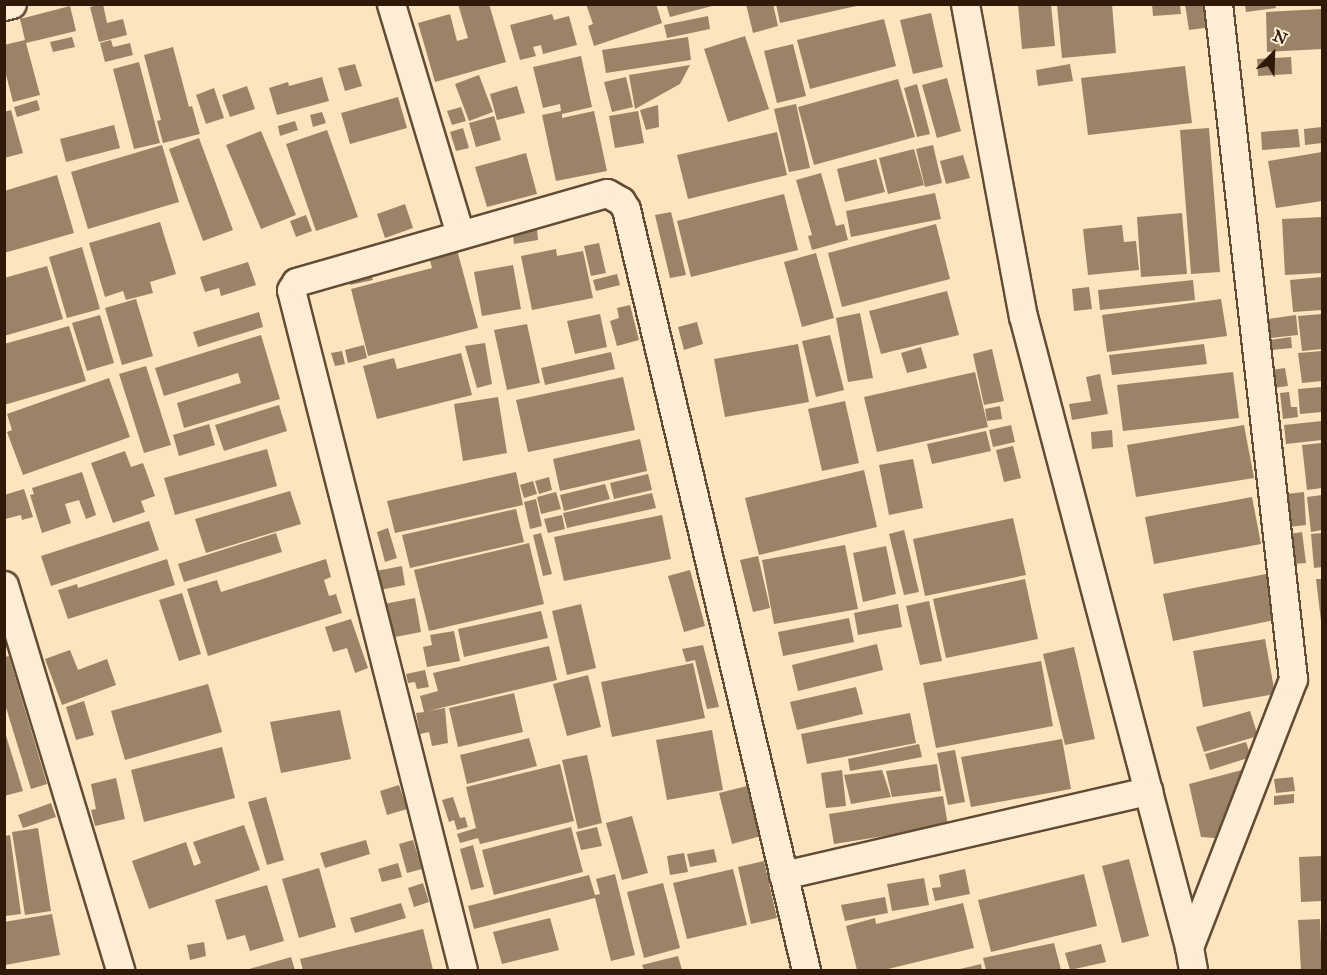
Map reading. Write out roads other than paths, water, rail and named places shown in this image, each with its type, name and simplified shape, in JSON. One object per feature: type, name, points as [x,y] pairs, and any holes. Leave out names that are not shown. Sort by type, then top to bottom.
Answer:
[{"type":"street","points":[[4,6],[12,4]]},
{"type":"street","points":[[391,4],[460,234]]},
{"type":"street","points":[[964,4],[1023,316],[1191,959]]},
{"type":"street","points":[[1191,959],[1293,679],[1218,4]]},
{"type":"street","points":[[463,970],[291,290],[296,282],[607,194],[621,201],[626,209],[806,970]]},
{"type":"street","points":[[4,585],[9,619],[120,970]]},
{"type":"street","points":[[783,875],[1148,791]]}]
